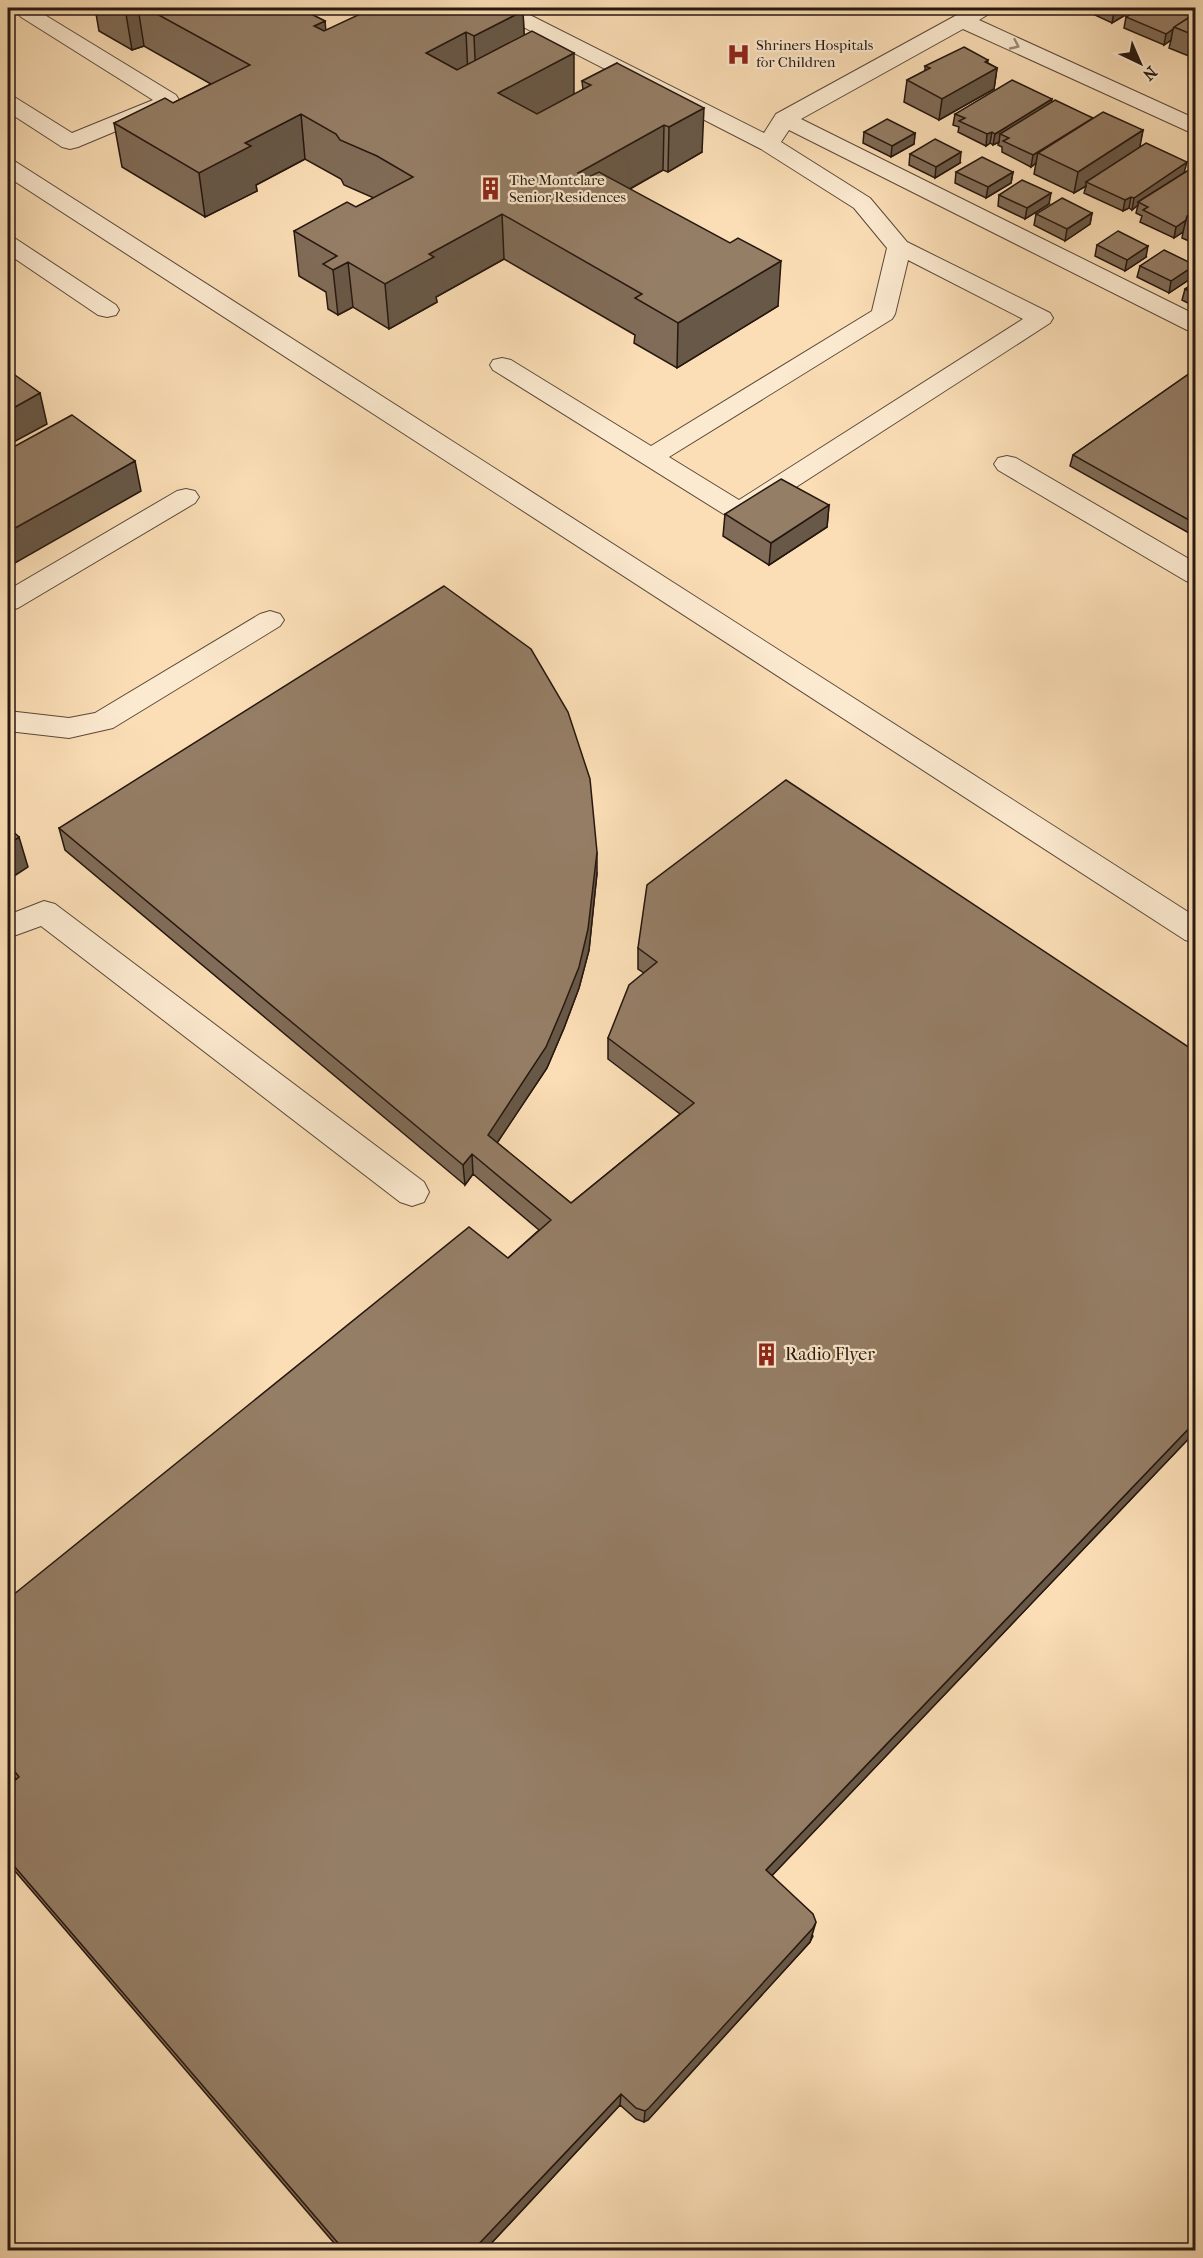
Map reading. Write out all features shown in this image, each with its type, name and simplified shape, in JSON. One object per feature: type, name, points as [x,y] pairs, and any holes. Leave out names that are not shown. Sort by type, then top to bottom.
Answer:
[{"type":"street","points":[[501,8],[577,46],[632,84],[769,144],[862,203],[899,247],[1041,318],[739,512],[502,365]]},
{"type":"street","points":[[769,144],[784,119],[985,8]]},
{"type":"street","points":[[8,22],[34,10],[168,100],[70,142],[8,103]]},
{"type":"street","points":[[962,20],[1196,128]]},
{"type":"street","points":[[551,59],[577,46]]},
{"type":"street","points":[[784,119],[1196,325]]},
{"type":"street","points":[[8,167],[1196,932]]},
{"type":"street","points":[[8,244],[108,310]]},
{"type":"street","points":[[651,457],[883,315],[899,247]]},
{"type":"street","points":[[1006,464],[1196,575]]},
{"type":"street","points":[[8,602],[186,497]]},
{"type":"street","points":[[8,721],[69,728],[103,721],[270,620]]},
{"type":"street","points":[[8,927],[44,912],[412,1192]]},
{"type":"building","points":[[146,8],[299,8],[325,21],[314,26],[324,31],[373,8],[517,8],[523,11],[474,36],[466,32],[426,53],[457,70],[532,31],[574,53],[498,93],[537,114],[591,85],[582,81],[617,63],[704,108],[669,127],[664,125],[578,173],[587,178],[599,172],[730,243],[738,238],[781,261],[678,323],[635,298],[642,294],[502,214],[429,254],[434,257],[385,284],[348,262],[333,270],[323,264],[337,256],[294,231],[347,202],[356,207],[413,177],[377,156],[340,140],[336,134],[301,114],[245,143],[251,146],[199,173],[114,123],[165,98],[173,103],[250,65]]},
{"type":"building","points":[[1105,8],[1121,8],[1114,12]]},
{"type":"building","points":[[1141,8],[1196,8],[1196,13],[1166,34],[1126,17]]},
{"type":"building","points":[[1196,13],[1196,36],[1174,27]]},
{"type":"building","points":[[964,47],[988,60],[985,62],[997,68],[942,99],[907,80],[930,68],[925,66]]},
{"type":"building","points":[[1012,80],[1052,99],[995,134],[992,132],[987,134],[959,121],[965,118],[955,114]]},
{"type":"building","points":[[1055,100],[1093,118],[1033,155],[1003,141],[1009,138],[1000,134]]},
{"type":"building","points":[[1103,112],[1143,130],[1078,172],[1038,153]]},
{"type":"building","points":[[887,119],[915,133],[892,146],[864,132]]},
{"type":"building","points":[[935,139],[961,152],[936,167],[910,154]]},
{"type":"building","points":[[1146,143],[1187,162],[1134,198],[1125,200],[1086,182]]},
{"type":"building","points":[[982,157],[1013,172],[988,187],[956,172]]},
{"type":"building","points":[[1195,166],[1196,210],[1187,216],[1186,220],[1176,227],[1143,210],[1148,207],[1138,202]]},
{"type":"building","points":[[1022,180],[1051,193],[1027,208],[999,195]]},
{"type":"building","points":[[1062,198],[1092,213],[1067,229],[1036,214]]},
{"type":"building","points":[[1196,210],[1196,220],[1187,216]]},
{"type":"building","points":[[1118,231],[1148,246],[1127,260],[1097,245]]},
{"type":"building","points":[[1164,250],[1195,265],[1171,281],[1140,266]]},
{"type":"building","points":[[1196,282],[1196,295],[1185,289]]},
{"type":"building","points":[[1196,369],[1196,524],[1073,455]]},
{"type":"building","points":[[8,370],[40,393],[8,411]]},
{"type":"building","points":[[72,415],[135,461],[8,532],[8,450]]},
{"type":"building","points":[[781,479],[829,505],[771,543],[725,514]]},
{"type":"building","name":"Radio Flyer","points":[[444,586],[531,649],[568,712],[590,779],[597,852],[588,929],[579,967],[546,1047],[488,1135],[571,1203],[694,1103],[608,1038],[629,985],[657,962],[638,948],[647,885],[786,780],[1196,1052],[1196,1421],[766,1870],[813,1914],[816,1922],[649,2108],[645,2111],[636,2108],[621,2094],[473,2250],[344,2250],[8,1859],[8,1786],[19,1777],[8,1763],[8,1599],[469,1227],[508,1258],[551,1220],[472,1154],[463,1165],[59,828]]},
{"type":"building","points":[[8,827],[19,837],[8,845]]},
{"type":"place","name":"Shriners Hospitals for Children","points":[[738,54]]},
{"type":"place","name":"The Montclare Senior Residences","points":[[491,189]]},
{"type":"place","name":"Radio Flyer","points":[[767,1354]]}]
